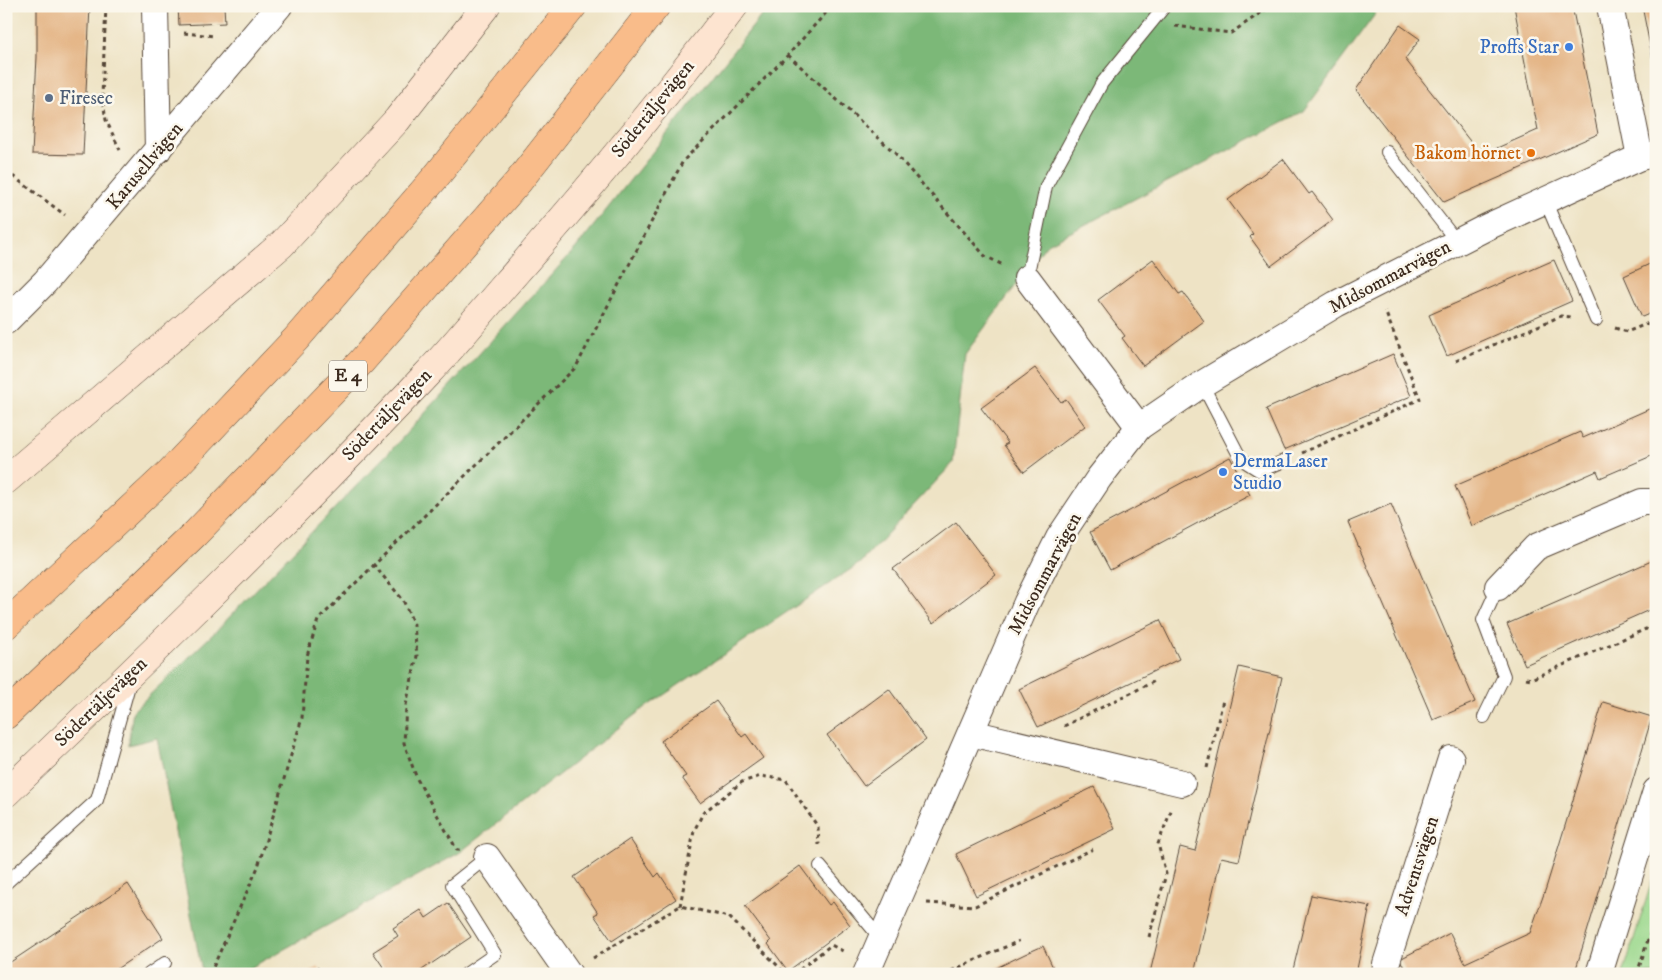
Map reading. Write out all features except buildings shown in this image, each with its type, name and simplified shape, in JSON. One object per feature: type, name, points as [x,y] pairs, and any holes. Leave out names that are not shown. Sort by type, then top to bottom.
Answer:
[{"type":"highway","points":[[6,626],[171,471],[296,339],[434,179],[573,6]]},
{"type":"highway","name":"E 4","points":[[6,716],[194,534],[361,362],[518,182],[656,6]]},
{"type":"main road","points":[[6,480],[282,244],[397,120],[486,6]]},
{"type":"main road","name":"Södertäljevägen","points":[[6,793],[133,672],[291,516],[428,372],[560,223],[702,49],[734,6]]},
{"type":"street","points":[[155,6],[158,150]]},
{"type":"street","name":"Karusellvägen","points":[[6,321],[45,282],[279,6]]},
{"type":"street","points":[[1610,6],[1648,156]]},
{"type":"street","name":"Midsommarvägen","points":[[868,969],[1026,602],[1059,538],[1099,478],[1139,428],[1202,384],[1336,304],[1456,242],[1545,200],[1648,156]]},
{"type":"street","points":[[1027,278],[1139,428]]},
{"type":"street","points":[[1498,587],[1536,547],[1642,502],[1656,502]]},
{"type":"street","points":[[971,733],[1182,783]]},
{"type":"street","name":"Adventsvägen","points":[[1385,974],[1386,964],[1451,759]]},
{"type":"street","points":[[1599,974],[1656,792]]},
{"type":"street","points":[[487,857],[569,974]]},
{"type":"lane","points":[[1027,278],[1046,186],[1102,83],[1165,6]]},
{"type":"lane","points":[[1386,152],[1456,242]]},
{"type":"lane","points":[[1545,200],[1596,320]]},
{"type":"lane","points":[[1202,384],[1241,460],[1260,471],[1284,461]]},
{"type":"lane","points":[[1484,717],[1504,676],[1483,620],[1498,587]]},
{"type":"lane","points":[[6,883],[97,800],[133,672]]},
{"type":"lane","points":[[466,974],[495,954],[452,885],[487,857]]},
{"type":"lane","points":[[820,866],[881,939]]},
{"type":"lane","points":[[149,974],[165,963]]},
{"type":"path","points":[[106,6],[102,96],[106,120],[124,157]]},
{"type":"path","points":[[210,974],[258,866],[302,718],[307,656],[318,620],[576,367],[682,161],[788,55],[832,6]]},
{"type":"path","points":[[1152,23],[1232,33],[1271,6]]},
{"type":"path","points":[[178,32],[222,36]]},
{"type":"path","points":[[788,55],[895,153],[986,256],[1027,278]]},
{"type":"path","points":[[6,154],[10,174],[65,215]]},
{"type":"path","points":[[1284,461],[1420,399],[1374,285]]},
{"type":"path","points":[[1456,361],[1562,316],[1596,320],[1627,332],[1656,320]]},
{"type":"path","points":[[373,564],[403,600],[414,625],[417,656],[406,705],[404,742],[417,778],[457,850],[487,857]]},
{"type":"path","points":[[1504,676],[1531,679],[1646,629],[1656,635]]},
{"type":"path","points":[[1062,727],[1153,682]]},
{"type":"path","points":[[1182,783],[1205,776],[1223,700]]},
{"type":"path","points":[[680,906],[694,831],[703,813],[742,782],[761,776],[786,780],[818,827],[820,866]]},
{"type":"path","points":[[1150,937],[1166,874],[1158,844],[1167,819]]},
{"type":"path","points":[[899,898],[937,905],[976,906],[1093,849]]},
{"type":"path","points":[[614,945],[680,906],[729,917],[786,974]]},
{"type":"path","points":[[1637,974],[1656,915]]},
{"type":"path","points":[[944,974],[1018,941]]},
{"type":"path","points":[[794,974],[831,944],[868,969]]},
{"type":"path","points":[[1645,974],[1656,963]]},
{"type":"green space","points":[[769,6],[1363,6],[1376,13],[1304,111],[1046,245],[965,354],[953,463],[860,563],[640,711],[459,853],[239,974],[204,974],[202,972],[157,738],[128,745],[133,711],[214,633],[393,448],[576,248]]},
{"type":"green space","points":[[1656,868],[1656,974],[1623,974]]},
{"type":"place","name":"Proffs Star","points":[[1569,47]]},
{"type":"place","name":"Firesec","points":[[49,98]]},
{"type":"place","name":"Bakom hörnet","points":[[1531,153]]},
{"type":"place","name":"DermaLaser Studio","points":[[1223,472]]}]
